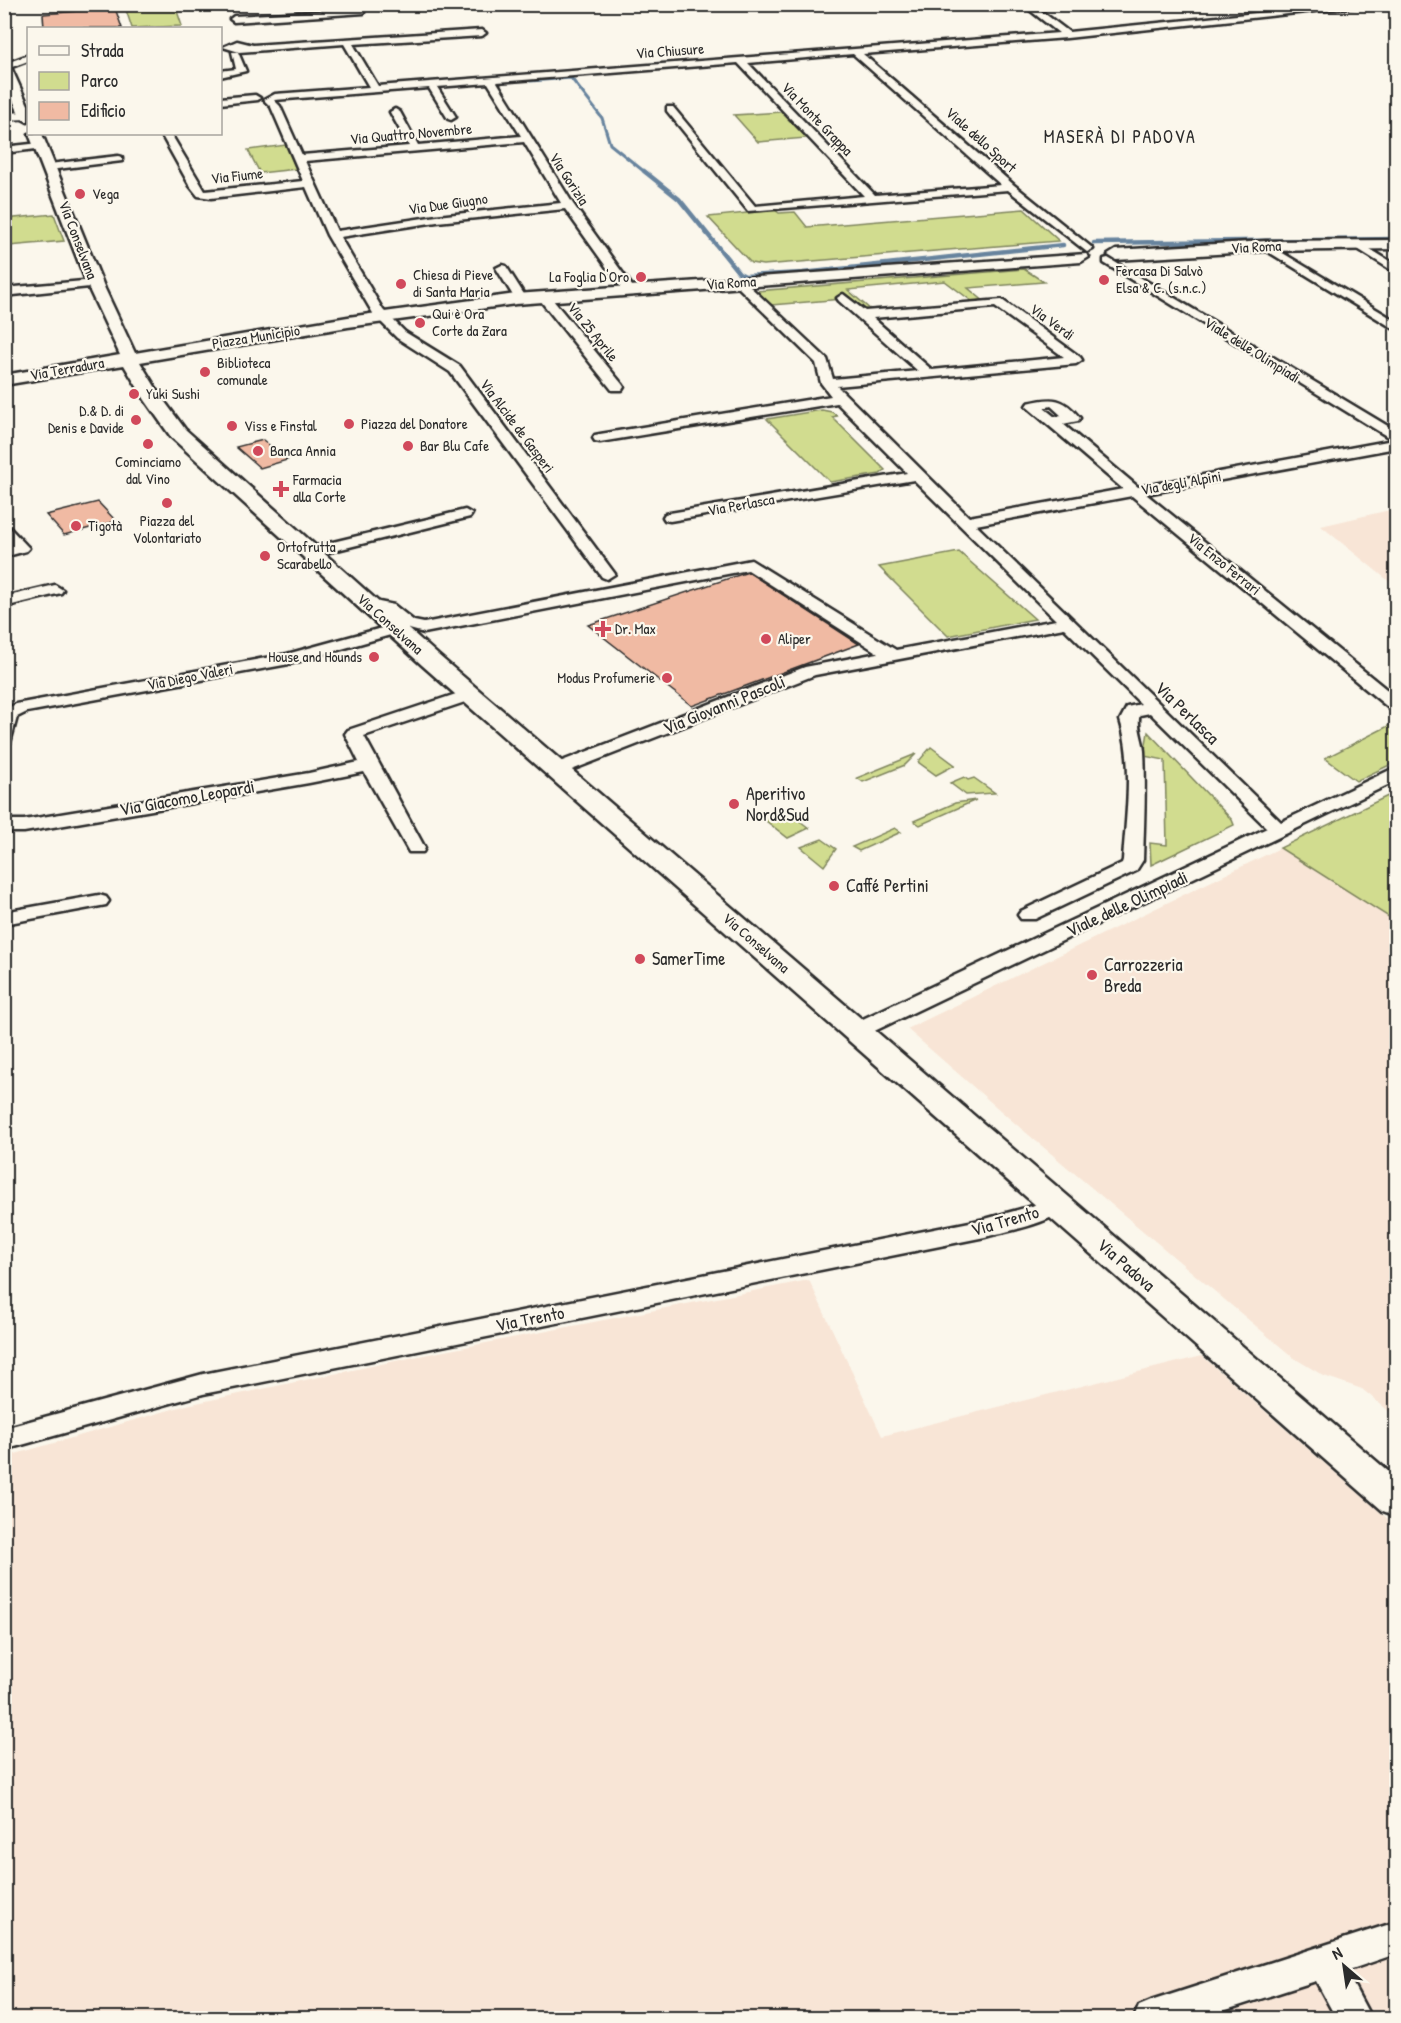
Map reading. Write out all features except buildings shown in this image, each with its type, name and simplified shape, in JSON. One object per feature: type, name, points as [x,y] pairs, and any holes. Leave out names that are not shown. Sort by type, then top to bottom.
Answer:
[{"type":"main road","points":[[5,66],[27,115]]},
{"type":"main road","name":"Via Conselvana","points":[[38,140],[95,284],[130,358],[157,405],[178,434],[395,628],[856,1031]]},
{"type":"main road","name":"Via Roma","points":[[382,317],[521,299],[740,283],[1084,253],[1090,261],[1266,246],[1396,245]]},
{"type":"main road","name":"Piazza Municipio","points":[[130,358],[382,317]]},
{"type":"main road","name":"Via Terradura","points":[[4,380],[130,358]]},
{"type":"main road","name":"Via Padova","points":[[856,1031],[1396,1500]]},
{"type":"street","points":[[4,6],[18,4]]},
{"type":"street","points":[[1026,4],[1067,35]]},
{"type":"street","name":"Via Chiusure","points":[[222,101],[255,98],[263,95],[272,99],[374,88],[1067,35],[1375,4]]},
{"type":"street","points":[[234,19],[361,11]]},
{"type":"street","points":[[222,74],[241,71],[238,45],[274,48],[482,33]]},
{"type":"street","points":[[348,43],[374,88]]},
{"type":"street","name":"Viale dello Sport","points":[[856,52],[1084,253]]},
{"type":"street","points":[[15,53],[27,57]]},
{"type":"street","points":[[5,66],[27,57]]},
{"type":"street","name":"Via Monte Grappa","points":[[741,61],[872,198]]},
{"type":"street","name":"Via Gorizia","points":[[491,80],[568,206],[629,290]]},
{"type":"street","points":[[431,84],[451,117]]},
{"type":"street","points":[[272,99],[333,235],[382,317]]},
{"type":"street","points":[[670,109],[752,209],[1010,187]]},
{"type":"street","points":[[395,112],[415,148]]},
{"type":"street","points":[[4,117],[27,117]]},
{"type":"street","name":"Via Fiume","points":[[167,135],[195,186],[202,194],[212,195],[310,183]]},
{"type":"street","points":[[4,150],[38,140]]},
{"type":"street","name":"Via Quattro Novembre","points":[[299,159],[526,140]]},
{"type":"street","points":[[49,167],[118,159]]},
{"type":"street","name":"Via Due Giugno","points":[[333,235],[437,219],[568,206]]},
{"type":"street","points":[[1357,244],[1396,270]]},
{"type":"street","points":[[1266,246],[1396,326]]},
{"type":"street","name":"Viale delle Olimpiadi","points":[[1112,258],[1396,437]]},
{"type":"street","points":[[502,268],[521,299]]},
{"type":"street","name":"Via Perlasca","points":[[740,283],[822,362],[828,383],[840,399],[1280,831]]},
{"type":"street","points":[[4,292],[95,284]]},
{"type":"street","points":[[984,288],[998,303]]},
{"type":"street","name":"Via 25 Aprile","points":[[544,297],[617,387]]},
{"type":"street","points":[[843,298],[929,374]]},
{"type":"street","points":[[864,315],[998,303]]},
{"type":"street","name":"Via Verdi","points":[[828,383],[1076,360],[998,303]]},
{"type":"street","name":"Via Alcide de Gasperi","points":[[382,317],[407,339],[454,369],[607,574]]},
{"type":"street","points":[[600,438],[840,399]]},
{"type":"street","name":"Via Enzo Ferrari","points":[[1052,422],[1396,705]]},
{"type":"street","name":"Via degli Alpini","points":[[966,522],[1396,444]]},
{"type":"street","name":"Via Perlasca","points":[[670,517],[918,475]]},
{"type":"street","points":[[309,552],[465,514]]},
{"type":"street","points":[[4,530],[21,548],[4,553]]},
{"type":"street","points":[[369,605],[388,608],[409,625],[424,628],[751,565],[895,657],[1066,623]]},
{"type":"street","points":[[4,602],[55,590]]},
{"type":"street","name":"Via Diego Valeri","points":[[4,739],[9,714],[22,708],[289,659],[395,628]]},
{"type":"street","name":"Via Giovanni Pascoli","points":[[558,769],[811,671],[895,657]]},
{"type":"street","points":[[416,848],[354,734],[471,694]]},
{"type":"street","points":[[1028,915],[1129,867],[1133,860],[1134,729],[1159,712]]},
{"type":"street","name":"Via Giacomo Leopardi","points":[[4,826],[24,826],[309,778],[369,765]]},
{"type":"street","name":"Viale delle Olimpiadi","points":[[856,1031],[1396,774]]},
{"type":"street","points":[[4,918],[99,902]]},
{"type":"street","name":"Via Trento","points":[[4,1439],[203,1384],[985,1228],[1039,1213],[1056,1204]]},
{"type":"street","points":[[1151,2019],[1396,1938]]},
{"type":"street","points":[[1324,1963],[1354,2019]]},
{"type":"shaded area","points":[[1394,509],[1396,511],[1396,587],[1321,526]]},
{"type":"shaded area","points":[[1280,848],[1396,920],[1396,1417],[1362,1389],[1324,1376],[1294,1358],[1017,1125],[907,1029]]},
{"type":"shaded area","points":[[809,1280],[882,1436],[1202,1356],[1396,1526],[1396,2018],[5,2018],[5,1457],[187,1405],[424,1355]]},
{"type":"green space","points":[[136,5],[175,5],[182,26],[132,27],[126,10],[137,9]]},
{"type":"green space","points":[[781,112],[807,138],[758,142],[734,115]]},
{"type":"green space","points":[[286,145],[296,169],[260,173],[248,150]]},
{"type":"green space","points":[[1024,209],[1059,241],[763,265],[751,263],[708,217],[775,210],[779,213],[795,212],[807,227]]},
{"type":"green space","points":[[54,214],[64,241],[9,246],[5,219]]},
{"type":"green space","points":[[1024,269],[1044,282],[968,288],[985,302],[973,302],[945,281],[848,290],[872,311],[863,312],[843,299],[771,305],[756,291]]},
{"type":"green space","points":[[822,410],[832,412],[837,416],[832,417],[885,470],[880,474],[830,482],[767,419]]},
{"type":"green space","points":[[959,552],[1035,619],[948,636],[879,567]]},
{"type":"green space","points":[[1396,722],[1396,762],[1356,781],[1325,758]]},
{"type":"green space","points":[[1148,732],[1232,820],[1234,825],[1151,865],[1150,843],[1167,845],[1165,760],[1144,756]]},
{"type":"green space","points":[[931,747],[955,765],[936,775],[918,762]]},
{"type":"green space","points":[[916,754],[905,765],[863,782],[857,778]]},
{"type":"green space","points":[[964,777],[968,780],[974,778],[995,793],[966,795],[950,783]]},
{"type":"green space","points":[[1396,792],[1395,921],[1280,848]]},
{"type":"green space","points":[[976,800],[920,825],[914,821],[955,803]]},
{"type":"green space","points":[[792,815],[809,828],[788,838],[761,817]]},
{"type":"green space","points":[[895,828],[901,832],[859,851],[852,847]]},
{"type":"green space","points":[[822,839],[836,849],[824,866],[801,847]]},
{"type":"waterway","points":[[530,81],[571,78],[602,118],[610,144],[646,173]]},
{"type":"waterway","points":[[644,171],[679,199],[739,273],[745,276],[803,273],[1063,245]]},
{"type":"waterway","points":[[1094,243],[1396,239]]},
{"type":"place","name":"Vega","points":[[80,194]]},
{"type":"place","name":"La Foglia D'Oro","points":[[641,277]]},
{"type":"place","name":"Fercasa Di Salvò Elsa & C. (s.n.c.)","points":[[1104,280]]},
{"type":"place","name":"Chiesa di Pieve di Santa Maria","points":[[401,284]]},
{"type":"place","name":"Qui è Ora Corte da Zara","points":[[420,323]]},
{"type":"place","name":"Biblioteca comunale","points":[[205,372]]},
{"type":"place","name":"Yuki Sushi","points":[[134,394]]},
{"type":"place","name":"D.& D. di Denis e Davide","points":[[136,420]]},
{"type":"place","name":"Piazza del Donatore","points":[[349,424]]},
{"type":"place","name":"Viss e Finstal","points":[[232,426]]},
{"type":"place","name":"Cominciamo dal Vino","points":[[148,444]]},
{"type":"place","name":"Bar Blu Cafe","points":[[408,446]]},
{"type":"place","name":"Banca Annia","points":[[258,451]]},
{"type":"place","name":"Farmacia alla Corte","points":[[281,489]]},
{"type":"place","name":"Piazza del Volontariato","points":[[167,503]]},
{"type":"place","name":"Tigotà","points":[[76,526]]},
{"type":"place","name":"Ortofrutta Scarabello","points":[[265,556]]},
{"type":"place","name":"Dr. Max","points":[[603,629]]},
{"type":"place","name":"Aliper","points":[[766,639]]},
{"type":"place","name":"House and Hounds","points":[[374,657]]},
{"type":"place","name":"Modus Profumerie","points":[[667,678]]},
{"type":"place","name":"Aperitivo Nord&Sud","points":[[734,804]]},
{"type":"place","name":"Caffé Pertini","points":[[834,886]]},
{"type":"place","name":"SamerTime","points":[[640,959]]},
{"type":"place","name":"Carrozzeria Breda","points":[[1092,975]]},
{"type":"district","name":"MASERÀ DI PADOVA","points":[[1120,137]]}]
